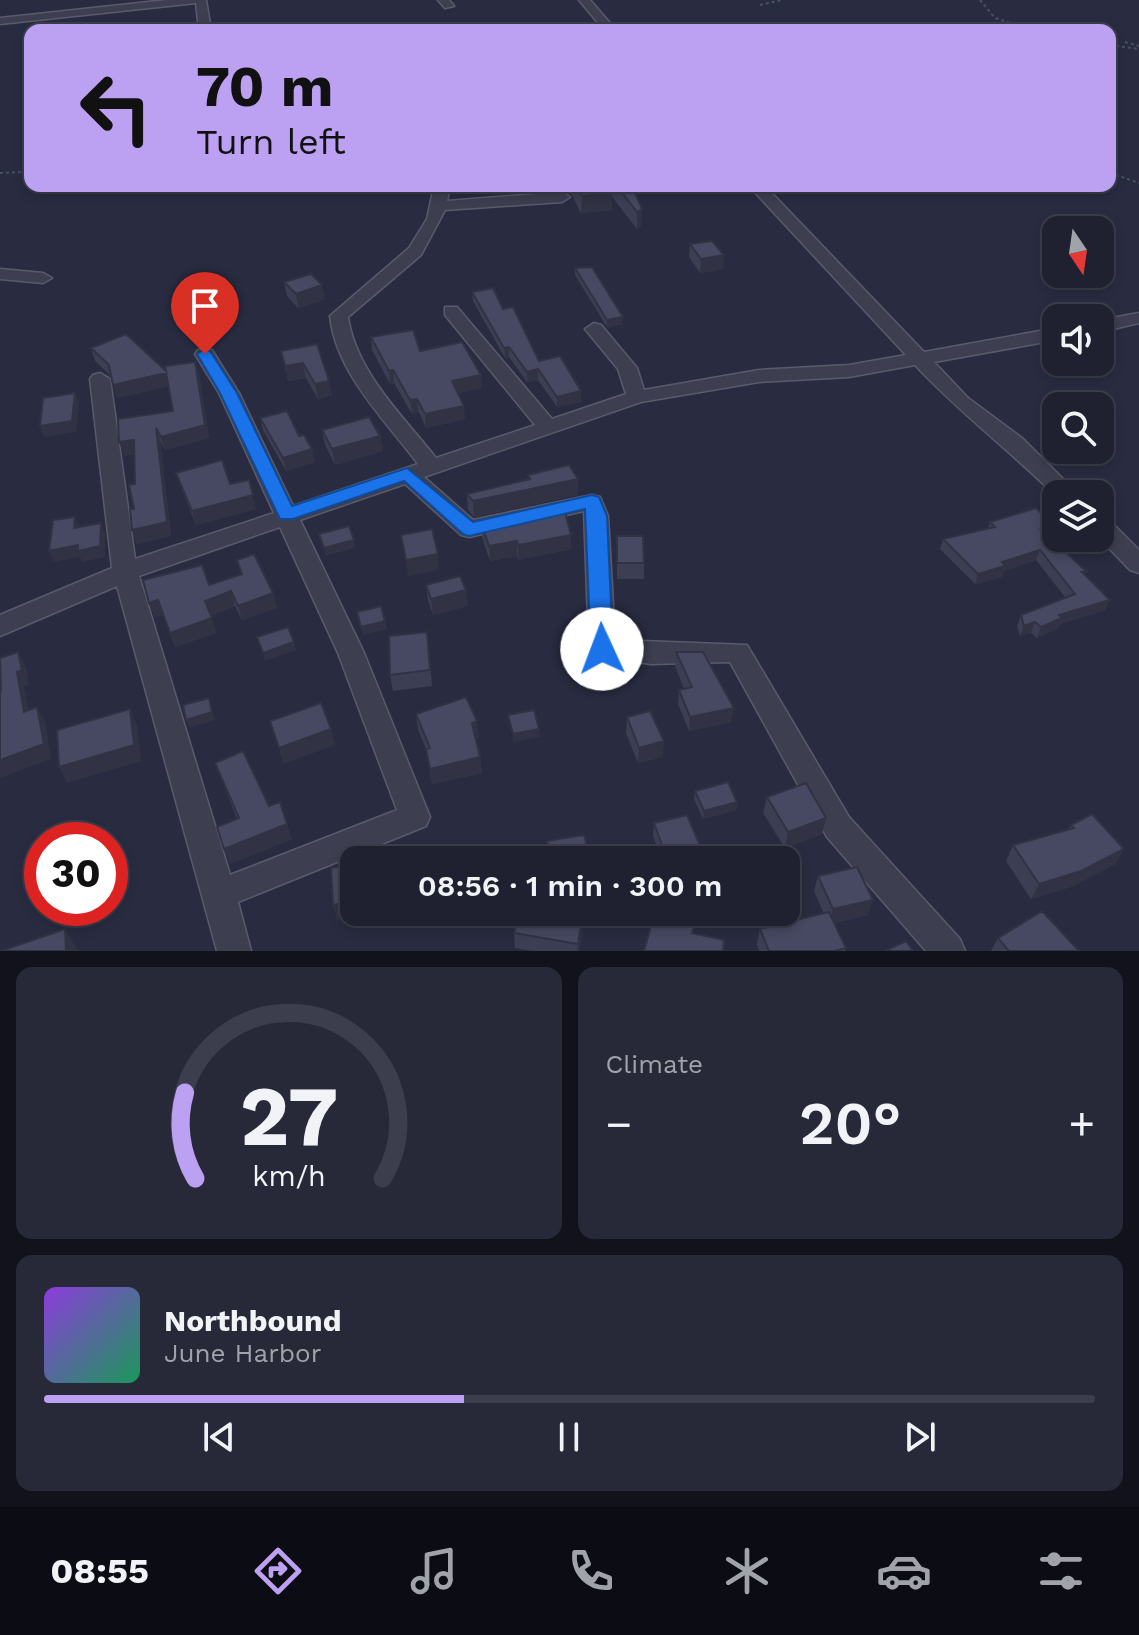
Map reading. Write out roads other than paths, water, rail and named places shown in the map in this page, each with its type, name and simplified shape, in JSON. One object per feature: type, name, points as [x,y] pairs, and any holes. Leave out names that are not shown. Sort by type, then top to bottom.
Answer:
[{"type":"street","points":[[584,0],[605,24]]},
{"type":"street","points":[[0,21],[203,1],[205,24]]},
{"type":"street","points":[[440,192],[433,223],[412,254],[393,276],[339,316],[338,331],[418,470],[469,529],[592,502],[597,516],[602,649],[651,654],[738,652],[838,827],[948,951]]},
{"type":"street","points":[[763,192],[961,402],[1014,443],[1052,480]]},
{"type":"street","points":[[437,206],[562,197]]},
{"type":"street","points":[[0,274],[43,278]]},
{"type":"street","points":[[451,311],[549,428]]},
{"type":"street","points":[[1114,323],[1139,318]]},
{"type":"street","points":[[594,329],[627,368],[637,397]]},
{"type":"street","points":[[0,626],[125,572],[287,514],[637,397],[759,376],[849,371],[1042,337]]},
{"type":"street","points":[[205,354],[229,393],[351,653],[415,817],[220,894]]},
{"type":"street","points":[[100,379],[125,572],[234,951]]},
{"type":"street","points":[[1114,539],[1139,564]]}]
